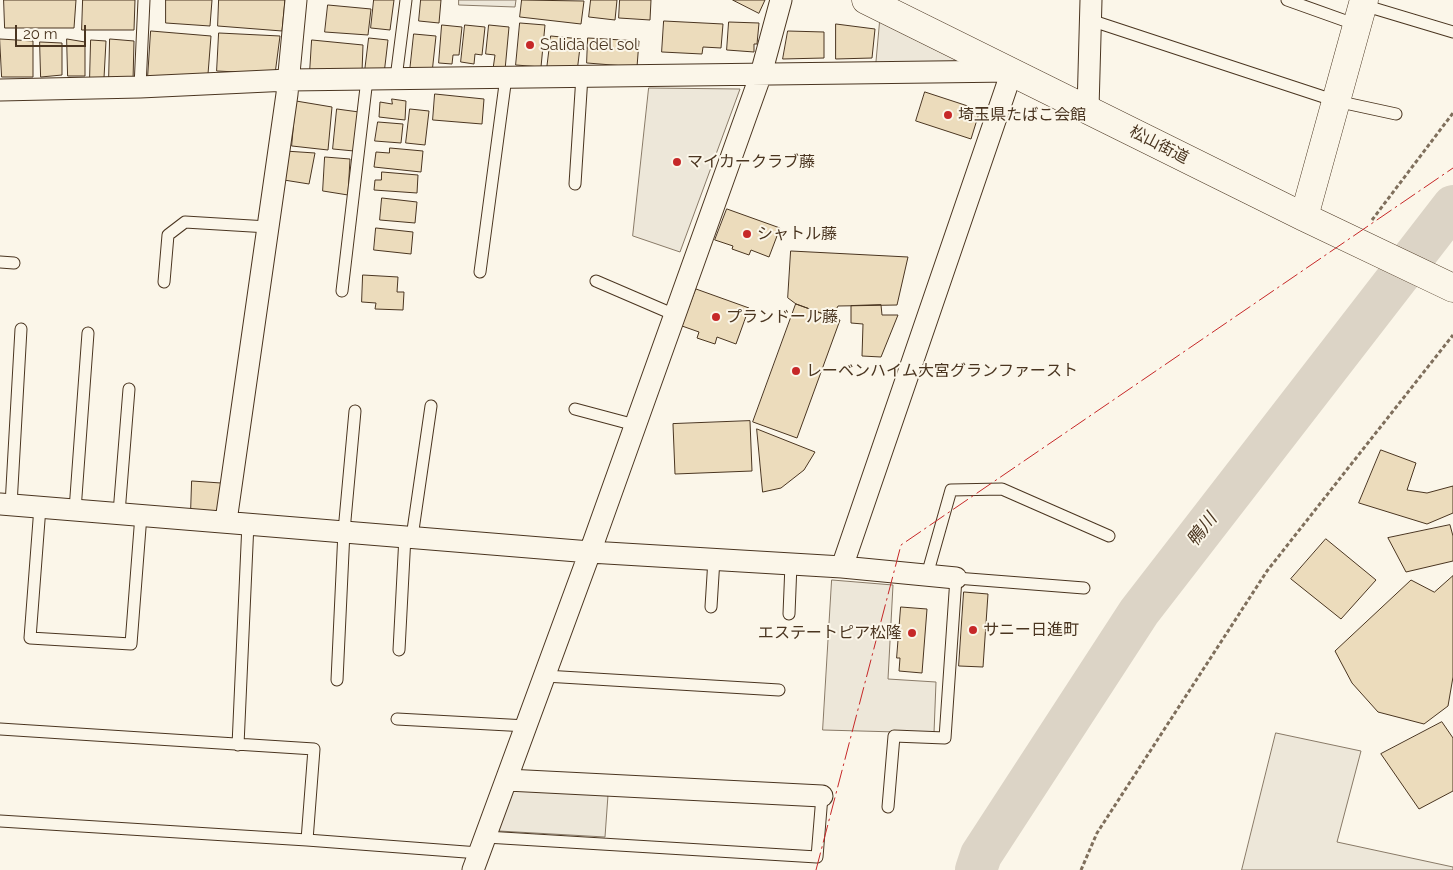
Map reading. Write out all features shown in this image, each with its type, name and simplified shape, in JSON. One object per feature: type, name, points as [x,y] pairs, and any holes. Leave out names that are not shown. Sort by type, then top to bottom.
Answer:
[{"type":"main road","name":"松山街道","points":[[866,0],[1012,70],[1304,218],[1453,288]]},
{"type":"main road","points":[[1304,218],[1361,10]]},
{"type":"street","points":[[226,521],[289,80],[296,0]]},
{"type":"street","points":[[479,854],[636,425],[761,74],[782,0]]},
{"type":"street","points":[[1088,108],[1090,10]]},
{"type":"street","points":[[0,90],[140,87],[289,80],[1012,70],[842,567]]},
{"type":"street","points":[[6,505],[226,521],[590,552],[842,567],[956,578]]},
{"type":"street","points":[[507,780],[822,796]]},
{"type":"lane","points":[[140,87],[144,0]]},
{"type":"lane","points":[[396,78],[406,0]]},
{"type":"lane","points":[[1287,0],[1361,10],[1453,32]]},
{"type":"lane","points":[[1090,10],[1336,101],[1396,114]]},
{"type":"lane","points":[[575,184],[582,76]]},
{"type":"lane","points":[[480,272],[506,77]]},
{"type":"lane","points":[[342,292],[367,79]]},
{"type":"lane","points":[[164,282],[168,235],[185,222],[268,227]]},
{"type":"lane","points":[[0,262],[14,262]]},
{"type":"lane","points":[[596,281],[674,315]]},
{"type":"lane","points":[[6,505],[22,329]]},
{"type":"lane","points":[[76,510],[88,333]]},
{"type":"lane","points":[[119,513],[129,389]]},
{"type":"lane","points":[[399,650],[409,536],[431,406]]},
{"type":"lane","points":[[575,409],[636,425]]},
{"type":"lane","points":[[337,680],[344,531],[355,411]]},
{"type":"lane","points":[[927,575],[950,490],[1002,489],[1110,536]]},
{"type":"lane","points":[[40,507],[30,638],[131,644],[141,515]]},
{"type":"lane","points":[[238,745],[248,523]]},
{"type":"lane","points":[[711,607],[714,559]]},
{"type":"lane","points":[[790,614],[791,564]]},
{"type":"lane","points":[[888,808],[894,736],[945,738],[956,578],[1084,588]]},
{"type":"lane","points":[[545,676],[779,690]]},
{"type":"lane","points":[[397,719],[527,726]]},
{"type":"lane","points":[[0,729],[314,749],[307,840]]},
{"type":"lane","points":[[0,822],[307,840],[479,854],[818,857],[822,796]]},
{"type":"path","points":[[1360,244],[1453,113]]},
{"type":"path","points":[[1081,870],[1097,833],[1267,571],[1453,335]]},
{"type":"shaded area","points":[[459,0],[516,0],[515,7],[459,5]]},
{"type":"shaded area","points":[[880,21],[965,64],[876,66]]},
{"type":"shaded area","name":"マイカークラブ藤","points":[[649,88],[740,89],[680,252],[633,236]]},
{"type":"shaded area","points":[[832,580],[893,585],[888,679],[936,682],[934,733],[823,730]]},
{"type":"shaded area","points":[[1276,733],[1361,751],[1337,842],[1453,867],[1453,870],[1242,870]]},
{"type":"shaded area","points":[[511,790],[608,795],[605,837],[499,831],[495,826]]},
{"type":"building","points":[[4,0],[76,0],[74,28],[5,28]]},
{"type":"building","points":[[83,0],[135,0],[134,30],[82,30]]},
{"type":"building","points":[[166,0],[212,0],[210,26],[166,23]]},
{"type":"building","points":[[219,0],[285,0],[282,31],[218,26]]},
{"type":"building","points":[[374,0],[394,0],[390,30],[371,28]]},
{"type":"building","points":[[421,0],[441,0],[439,23],[419,21]]},
{"type":"building","points":[[522,0],[584,1],[581,24],[520,17]]},
{"type":"building","points":[[591,0],[617,0],[615,20],[589,17]]},
{"type":"building","points":[[620,0],[651,0],[650,20],[619,18]]},
{"type":"building","points":[[733,0],[765,0],[759,13]]},
{"type":"building","points":[[328,5],[371,9],[368,35],[325,32]]},
{"type":"building","points":[[664,21],[723,24],[721,48],[703,47],[702,54],[662,52]]},
{"type":"building","points":[[729,22],[759,23],[757,44],[754,44],[754,52],[727,50]]},
{"type":"building","name":"Salida del sol","points":[[520,23],[545,25],[541,67],[516,65]]},
{"type":"building","points":[[836,24],[875,29],[872,58],[836,59]]},
{"type":"building","points":[[442,25],[462,27],[459,55],[453,55],[452,64],[439,63]]},
{"type":"building","points":[[465,25],[485,27],[482,55],[475,54],[474,64],[461,62]]},
{"type":"building","points":[[489,25],[509,27],[505,70],[493,69],[495,55],[486,54]]},
{"type":"building","points":[[151,31],[211,36],[208,74],[148,77]]},
{"type":"building","points":[[788,31],[824,32],[824,58],[783,59]]},
{"type":"building","points":[[219,33],[280,36],[275,74],[217,71]]},
{"type":"building","points":[[414,34],[436,36],[432,73],[410,71]]},
{"type":"building","points":[[551,36],[581,39],[577,72],[547,69]]},
{"type":"building","points":[[369,38],[388,40],[384,74],[365,71]]},
{"type":"building","points":[[588,38],[639,41],[637,67],[587,63]]},
{"type":"building","points":[[0,39],[33,41],[33,77],[2,77]]},
{"type":"building","points":[[67,39],[85,42],[85,76],[68,76]]},
{"type":"building","points":[[110,39],[134,41],[133,81],[109,80]]},
{"type":"building","points":[[91,40],[106,41],[104,78],[90,78]]},
{"type":"building","points":[[312,40],[363,45],[362,72],[310,72]]},
{"type":"building","points":[[40,42],[62,43],[62,75],[41,77]]},
{"type":"building","name":"埼玉県たばこ会館","points":[[925,92],[980,110],[971,139],[916,121]]},
{"type":"building","points":[[435,94],[484,99],[482,124],[433,120]]},
{"type":"building","points":[[392,99],[406,101],[405,120],[379,117],[380,102],[392,104]]},
{"type":"building","points":[[296,101],[332,107],[328,150],[292,146]]},
{"type":"building","points":[[337,109],[359,112],[354,151],[333,149]]},
{"type":"building","points":[[410,109],[429,111],[425,145],[406,143]]},
{"type":"building","points":[[378,122],[403,124],[401,143],[375,141]]},
{"type":"building","points":[[390,148],[423,151],[421,172],[374,167],[376,152],[389,153]]},
{"type":"building","points":[[285,151],[315,153],[309,184],[284,180]]},
{"type":"building","points":[[325,157],[350,159],[348,195],[323,191]]},
{"type":"building","points":[[382,172],[418,175],[417,193],[374,190],[375,180],[381,180]]},
{"type":"building","points":[[382,198],[417,202],[415,223],[380,220]]},
{"type":"building","name":"シャトル藤","points":[[727,209],[780,228],[769,257],[751,250],[749,255],[732,249],[733,246],[715,240]]},
{"type":"building","points":[[376,228],[413,232],[411,254],[374,250]]},
{"type":"building","points":[[791,251],[908,257],[897,305],[838,306],[832,317],[796,304],[788,298]]},
{"type":"building","points":[[363,275],[398,277],[397,292],[404,292],[403,310],[375,309],[376,303],[362,302]]},
{"type":"building","name":"プランドール藤","points":[[696,289],[749,308],[736,344],[717,337],[715,344],[697,338],[699,332],[682,326]]},
{"type":"building","name":"レーベンハイム大宮グランファースト","points":[[796,304],[840,320],[797,438],[753,422]]},
{"type":"building","points":[[881,305],[882,315],[898,315],[881,357],[862,356],[863,324],[851,323],[851,306]]},
{"type":"building","points":[[750,421],[752,471],[675,474],[673,424]]},
{"type":"building","points":[[757,429],[815,452],[804,470],[781,488],[763,492]]},
{"type":"building","points":[[1381,450],[1416,463],[1407,490],[1427,493],[1453,486],[1453,513],[1427,524],[1359,503]]},
{"type":"building","points":[[192,481],[221,483],[219,514],[191,512]]},
{"type":"building","points":[[1450,525],[1453,536],[1453,561],[1406,572],[1388,538]]},
{"type":"building","points":[[1326,539],[1376,580],[1341,619],[1291,579]]},
{"type":"building","points":[[1453,576],[1453,677],[1448,706],[1424,724],[1378,712],[1352,683],[1335,651],[1411,580],[1434,592]]},
{"type":"building","name":"サニー日進町","points":[[964,592],[988,594],[983,667],[959,666]]},
{"type":"building","name":"エステートピア松隆","points":[[901,607],[927,609],[922,673],[899,671],[900,658],[897,658]]},
{"type":"building","points":[[1442,722],[1453,738],[1453,791],[1419,809],[1381,754]]},
{"type":"waterway","name":"鴨川","points":[[976,870],[981,855],[1139,612],[1453,206]]},
{"type":"power","points":[[816,870],[901,545],[1453,168]]},
{"type":"place","name":"Salida del sol","points":[[530,45]]},
{"type":"place","name":"埼玉県たばこ会館","points":[[948,115]]},
{"type":"place","name":"マイカークラブ藤","points":[[677,162]]},
{"type":"place","name":"シャトル藤","points":[[747,234]]},
{"type":"place","name":"プランドール藤","points":[[716,317]]},
{"type":"place","name":"レーベンハイム大宮グランファースト","points":[[796,371]]},
{"type":"place","name":"サニー日進町","points":[[973,630]]},
{"type":"place","name":"エステートピア松隆","points":[[912,633]]}]
